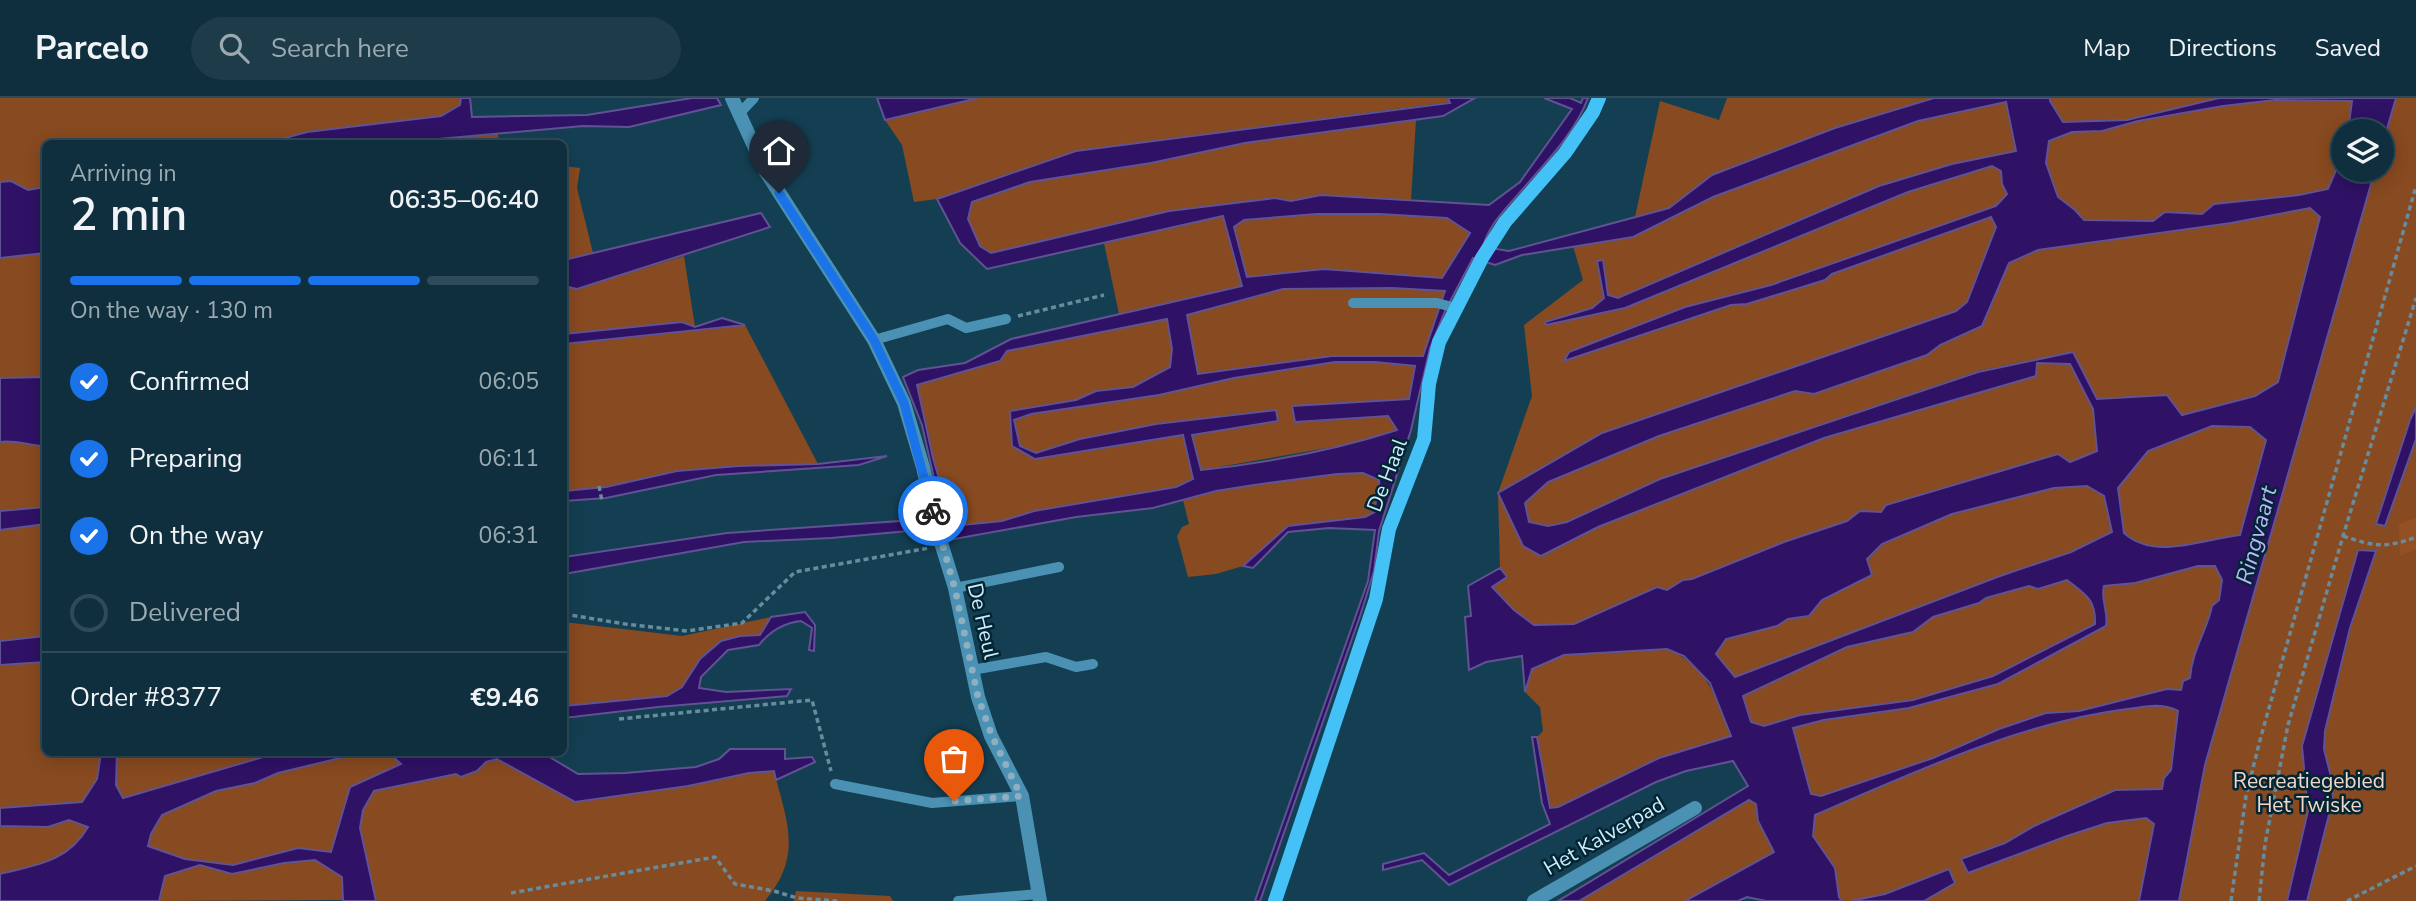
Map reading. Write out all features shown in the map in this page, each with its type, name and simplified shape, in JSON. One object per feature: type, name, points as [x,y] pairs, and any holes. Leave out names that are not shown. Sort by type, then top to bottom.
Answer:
[{"type":"street","name":"De Heul","points":[[732,98],[766,172],[874,340],[904,403],[955,589],[978,697],[992,736],[1021,796],[1039,898]]},
{"type":"street","name":"De Haal","points":[[1275,901],[1376,599],[1389,529],[1424,439],[1429,384],[1440,341],[1454,307],[1482,258],[1506,222],[1565,153],[1593,112],[1599,98]]},
{"type":"street","name":"Het Kalverpad","points":[[1534,901],[1695,808]]},
{"type":"lane","points":[[738,114],[754,98]]},
{"type":"lane","points":[[1353,303],[1437,303],[1454,307]]},
{"type":"lane","points":[[874,340],[948,319],[965,328],[1006,319]]},
{"type":"lane","points":[[955,589],[1059,567]]},
{"type":"lane","points":[[972,670],[1046,657],[1076,667],[1093,664]]},
{"type":"lane","points":[[835,784],[932,803],[1021,796]]},
{"type":"lane","points":[[957,901],[1039,898]]},
{"type":"path","points":[[2231,901],[2246,796],[2260,740],[2416,186]]},
{"type":"path","points":[[1006,319],[1104,295]]},
{"type":"path","points":[[2259,901],[2265,844],[2288,725],[2416,298]]},
{"type":"path","points":[[599,486],[602,501]]},
{"type":"path","points":[[2343,536],[2375,546],[2399,544],[2416,537]]},
{"type":"path","points":[[567,614],[687,631],[742,623],[795,572],[940,539]]},
{"type":"path","points":[[619,719],[811,700],[835,784]]},
{"type":"path","points":[[511,893],[715,857],[735,884],[775,891],[796,898],[837,901]]},
{"type":"path","points":[[2347,901],[2416,866]]},
{"type":"green space","points":[[0,98],[467,98],[438,137],[497,132],[499,140],[42,140],[42,756],[267,756],[123,799],[134,901],[0,901]]},
{"type":"green space","points":[[978,98],[1448,98],[1450,102],[1076,151],[937,199],[914,202],[902,145],[885,120]]},
{"type":"green space","points":[[1727,98],[1934,98],[1835,128],[1713,175],[1669,208],[1635,217],[1660,101],[1719,120]]},
{"type":"green space","points":[[2050,98],[2352,98],[2349,119],[2331,119],[2333,182],[2320,217],[2266,441],[2240,536],[2178,711],[2171,770],[2154,824],[2139,901],[1842,901],[1764,726],[1751,722],[1716,654],[1726,639],[1872,574],[1867,559],[1882,544],[1952,514],[2147,451],[2093,410],[2097,451],[2070,462],[2058,454],[1886,505],[1881,512],[1860,511],[1847,521],[1692,579],[1683,580],[1667,590],[1657,587],[1574,624],[1534,625],[1514,610],[1492,587],[1507,577],[1500,568],[1498,493],[1523,546],[1541,555],[1598,527],[1824,438],[2035,376],[2037,363],[2070,364],[2091,403],[2073,352],[1978,371],[1660,479],[1567,522],[1548,526],[1529,522],[1525,503],[1548,482],[1659,436],[1796,391],[1814,394],[1927,355],[1940,345],[1982,326],[2009,263],[2057,198],[2046,163]]},
{"type":"green space","name":"Recreatiegebied Het Twiske","points":[[2396,98],[2416,98],[2416,901],[2179,901],[2205,765],[2372,182],[2394,182],[2394,119],[2390,119]]},
{"type":"green space","points":[[2006,102],[2016,151],[1952,164],[1879,186],[1617,298],[1608,295],[1604,261],[1604,298],[1592,308],[1545,321],[1625,308],[1908,192],[1992,166],[2001,171],[2002,184],[2007,194],[1996,206],[1771,285],[1685,307],[1747,304],[1825,280],[1832,274],[1991,217],[1996,226],[1967,302],[1956,311],[1602,433],[1498,493],[1532,396],[1524,325],[1583,280],[1573,246],[1633,237],[1713,197],[1918,121]]},
{"type":"green space","points":[[1416,120],[1411,200],[1321,195],[1291,201],[1274,198],[1169,212],[991,253],[980,246],[968,219],[972,202],[1030,182],[1151,163],[1245,143]]},
{"type":"green space","points":[[567,166],[580,168],[577,188],[593,253],[567,259]]},
{"type":"green space","points":[[1317,214],[1447,218],[1470,232],[1442,278],[1324,269],[1246,277],[1234,227],[1244,220]]},
{"type":"green space","points":[[1224,216],[1242,286],[1119,314],[1104,243]]},
{"type":"green space","points":[[684,256],[695,327],[682,322],[567,334],[567,287],[577,289]]},
{"type":"green space","points":[[1392,288],[1445,291],[1423,357],[1332,356],[1197,374],[1187,315],[1283,289]]},
{"type":"green space","points":[[1167,319],[1172,349],[1170,367],[1134,387],[1096,391],[1076,400],[1010,411],[1012,445],[1035,458],[1183,435],[1193,479],[1176,487],[1034,511],[1002,521],[952,526],[933,458],[917,384],[1000,361],[1007,351]]},
{"type":"green space","points":[[745,325],[818,464],[677,471],[606,487],[567,491],[567,344]]},
{"type":"green space","points":[[1335,362],[1416,366],[1410,399],[1293,406],[1296,422],[1388,416],[1398,429],[1356,443],[1201,470],[1192,435],[1277,421],[1276,410],[1080,439],[1036,453],[1020,446],[1013,420],[1031,414],[1159,395],[1234,378]]},
{"type":"green space","points":[[1363,473],[1380,480],[1376,512],[1365,517],[1288,526],[1243,566],[1216,574],[1188,577],[1177,536],[1182,527],[1189,524],[1183,500],[1272,481]]},
{"type":"green space","points":[[771,617],[760,635],[740,636],[700,659],[682,687],[667,696],[567,706],[567,622],[682,636]]},
{"type":"green space","points":[[1667,649],[1692,664],[1701,674],[1715,696],[1731,736],[1659,758],[1558,807],[1549,808],[1537,737],[1543,731],[1540,707],[1525,692],[1532,669],[1564,655]]},
{"type":"green space","points":[[349,756],[393,756],[402,764],[350,787],[331,852],[298,848],[233,865],[185,859],[147,846],[162,815],[216,791],[255,783],[278,773]]},
{"type":"green space","points":[[497,759],[575,802],[774,771],[789,838],[784,869],[777,885],[765,901],[376,901],[360,828],[363,810],[374,791],[456,774],[461,777],[477,771],[486,762]]},
{"type":"green space","points":[[1749,800],[1756,803],[1758,822],[1775,852],[1685,901],[1579,901]]},
{"type":"green space","points":[[315,860],[342,877],[344,900],[159,901],[165,876],[200,865],[232,874],[284,863]]},
{"type":"green space","points":[[796,891],[890,896],[893,901],[794,901]]},
{"type":"shaded area","points":[[2416,518],[2416,549],[2400,556],[2399,524]]},
{"type":"water","points":[[461,98],[470,98],[472,117],[587,115],[692,98],[717,98],[721,105],[629,127],[583,126],[427,140],[278,140],[307,132],[441,116],[460,105]]},
{"type":"water","points":[[877,98],[978,98],[885,120]]},
{"type":"water","name":"Ringvaart","points":[[1448,98],[1475,98],[1443,116],[1245,143],[1151,163],[1030,182],[972,202],[968,219],[980,246],[991,253],[1169,211],[1275,198],[1291,201],[1321,195],[1489,205],[1520,182],[1572,109],[1544,98],[1570,98],[1581,103],[1583,98],[1588,98],[1565,138],[1488,233],[1483,247],[1509,251],[1669,208],[1712,175],[1835,128],[1934,98],[2050,98],[2063,122],[2127,120],[2219,98],[2396,98],[2390,119],[2350,119],[2352,101],[2275,100],[2138,121],[2102,131],[2072,132],[2049,141],[2046,163],[2058,197],[2084,220],[2153,221],[2165,212],[2202,214],[2214,204],[2299,195],[2328,189],[2331,182],[2372,182],[2205,765],[2179,901],[2139,901],[2154,824],[2146,818],[2107,823],[1968,873],[1961,859],[2005,843],[2034,826],[2115,790],[2162,789],[2164,778],[2171,770],[2178,711],[2159,706],[2087,716],[2008,737],[1929,766],[1815,815],[1813,836],[1835,868],[1839,897],[1842,901],[1766,901],[1747,897],[1738,901],[1685,901],[1774,852],[1758,821],[1756,804],[1749,800],[1579,901],[1558,901],[1748,786],[1733,761],[1686,771],[1656,782],[1449,885],[1422,860],[1383,870],[1383,864],[1424,853],[1449,875],[1550,824],[1542,803],[1532,737],[1537,737],[1550,808],[1558,807],[1659,758],[1731,736],[1710,683],[1684,656],[1667,649],[1564,655],[1532,669],[1525,692],[1522,656],[1486,662],[1469,670],[1465,617],[1471,616],[1468,586],[1500,568],[1507,577],[1492,587],[1514,610],[1534,625],[1574,624],[1657,587],[1667,590],[1683,580],[1692,579],[1784,542],[1847,521],[1860,511],[1881,512],[1886,505],[2058,454],[2070,462],[2097,451],[2093,409],[2070,364],[2037,363],[2036,376],[1824,438],[1598,527],[1541,556],[1523,546],[1498,493],[1602,433],[1956,311],[1967,302],[1996,227],[1991,217],[1832,274],[1825,280],[1747,304],[1731,305],[1564,361],[1569,352],[1685,307],[1771,285],[1996,206],[2007,194],[2002,184],[2001,171],[1992,166],[1908,192],[1625,308],[1546,325],[1545,322],[1592,308],[1604,298],[1597,261],[1603,260],[1608,295],[1618,298],[1879,186],[1952,164],[2016,151],[2006,102],[1918,121],[1713,197],[1633,237],[1522,255],[1495,265],[1473,258],[1445,311],[1430,348],[1411,430],[1379,531],[1374,571],[1260,901],[1255,901],[1368,581],[1375,530],[1329,528],[1288,532],[1253,568],[1243,566],[1288,526],[1365,517],[1375,512],[1379,480],[1363,473],[1337,474],[1254,485],[1216,491],[1153,508],[1076,517],[949,540],[942,528],[831,538],[744,542],[567,573],[567,557],[727,533],[943,518],[922,425],[903,377],[918,370],[965,363],[1011,339],[1242,286],[1223,216],[987,269],[960,243],[937,199],[1076,151],[1450,103]],"holes":[[[2310,208],[2320,217],[2278,382],[2255,396],[2182,415],[2167,395],[2097,399],[2073,352],[1978,372],[1660,479],[1567,522],[1548,526],[1529,522],[1525,503],[1548,482],[1659,436],[1795,391],[1814,394],[1927,355],[1940,345],[1982,326],[2009,263],[2038,250],[2231,223]],[[1317,214],[1447,218],[1470,233],[1442,278],[1324,269],[1247,277],[1234,227],[1244,220]],[[1392,288],[1445,291],[1423,356],[1332,356],[1198,374],[1187,315],[1283,289]],[[1167,319],[1172,349],[1170,367],[1133,387],[1096,391],[1076,400],[1010,411],[1012,446],[1035,459],[1183,435],[1193,479],[1176,487],[1034,511],[1002,521],[953,526],[933,458],[917,385],[1000,361],[1007,351]],[[1335,362],[1415,366],[1409,399],[1292,406],[1295,422],[1388,416],[1397,430],[1301,455],[1201,470],[1192,435],[1278,421],[1276,410],[1156,424],[1080,439],[1036,453],[1020,446],[1014,420],[1031,414],[1159,395],[1234,378]],[[2212,426],[2250,427],[2266,440],[2240,535],[2164,547],[2150,546],[2124,533],[2118,488],[2148,451]],[[2087,486],[2104,496],[2112,532],[2071,552],[2000,576],[1735,677],[1716,654],[1726,639],[1777,626],[1788,619],[1809,616],[1822,600],[1872,575],[1867,559],[1882,544],[1952,514],[2054,488]],[[2198,566],[2215,566],[2222,580],[2219,600],[2212,606],[2190,678],[2183,681],[2181,690],[2167,689],[2079,711],[2046,713],[1999,729],[1933,758],[1821,796],[1811,794],[1793,728],[1824,720],[1909,708],[1998,684],[2106,626],[2104,586],[2135,583]],[[2067,580],[2084,593],[2091,603],[2095,624],[1993,676],[1913,700],[1800,715],[1764,726],[1751,722],[1743,696],[1847,647],[1913,632],[1933,617],[1979,603],[1986,598],[2029,586],[2038,589]]]},
{"type":"water","points":[[11,181],[28,190],[42,188],[42,253],[0,258],[0,182]]},
{"type":"water","points":[[761,213],[770,227],[577,289],[567,287],[567,259]]},
{"type":"water","points":[[722,318],[745,325],[567,344],[567,334],[682,322],[695,327]]},
{"type":"water","points":[[42,377],[42,446],[0,442],[0,378]]},
{"type":"water","points":[[2416,407],[2416,439],[2385,526],[2376,524],[2410,420]]},
{"type":"water","points":[[887,456],[859,465],[716,475],[606,498],[567,501],[567,491],[606,487],[677,471],[818,464]]},
{"type":"water","points":[[42,507],[42,524],[0,530],[0,511]]},
{"type":"water","points":[[2358,550],[2376,551],[2350,628],[2325,731],[2324,749],[2332,781],[2333,799],[2307,901],[2287,901],[2308,811],[2302,746]]},
{"type":"water","points":[[805,612],[815,625],[814,651],[809,650],[812,628],[801,621],[788,624],[772,632],[759,645],[728,650],[701,677],[699,688],[726,692],[791,689],[787,696],[567,718],[567,706],[667,696],[682,687],[700,659],[721,641],[760,635],[771,617]]},
{"type":"water","points":[[42,636],[42,662],[0,665],[0,641]]},
{"type":"water","points":[[730,749],[785,749],[785,759],[812,757],[815,762],[776,780],[774,771],[749,773],[688,786],[575,802],[497,759],[486,762],[477,771],[461,777],[456,774],[374,791],[363,810],[360,828],[376,901],[343,901],[342,877],[315,860],[284,863],[232,874],[200,865],[165,876],[159,901],[0,901],[0,874],[61,855],[80,839],[88,827],[69,820],[48,827],[0,826],[0,808],[82,802],[97,779],[101,756],[117,756],[116,785],[123,798],[267,756],[349,756],[278,773],[255,783],[216,791],[162,815],[151,834],[148,846],[185,859],[233,865],[298,848],[331,852],[350,787],[401,764],[392,756],[548,756],[578,774],[696,767],[719,759]]},
{"type":"water","points":[[1949,869],[1955,883],[1924,901],[1851,901],[1885,894]]},
{"type":"way so far","points":[[933,511],[955,589],[978,697],[992,736],[1021,796],[954,801]]},
{"type":"route","points":[[779,193],[874,340],[904,403],[933,511]]}]
